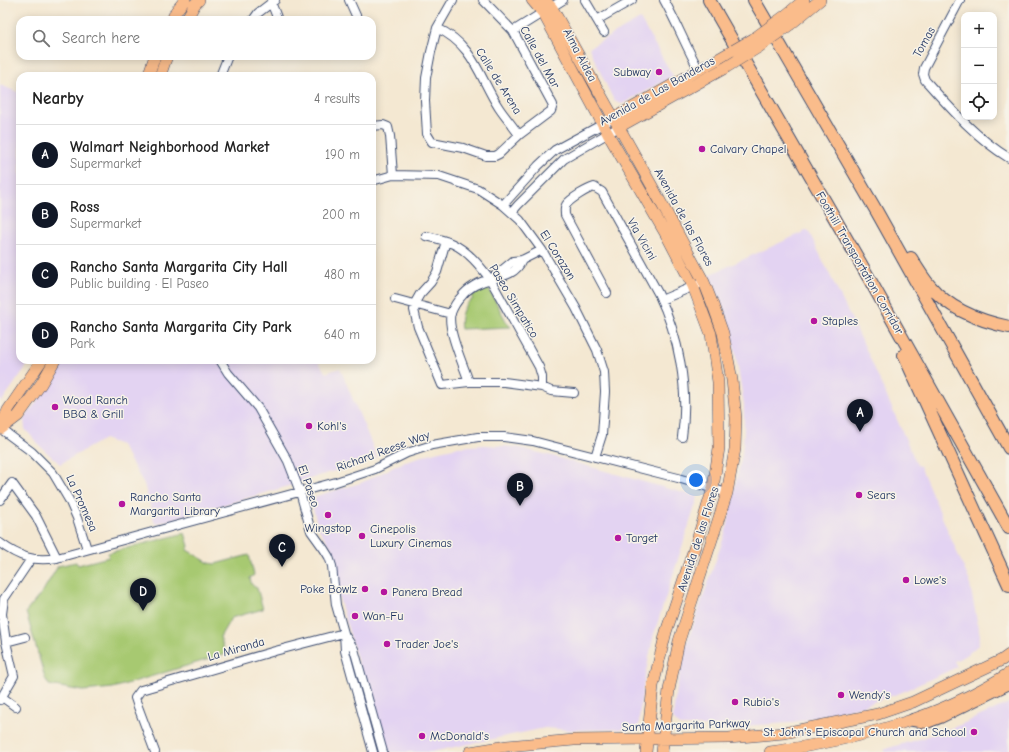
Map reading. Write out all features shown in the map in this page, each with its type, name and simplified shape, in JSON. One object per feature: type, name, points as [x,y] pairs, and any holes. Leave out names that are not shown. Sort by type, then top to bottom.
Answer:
[{"type":"highway","name":"Foothill Transportation Corridor","points":[[709,0],[1009,528]]},
{"type":"highway","points":[[754,0],[877,212],[1009,448]]},
{"type":"highway","points":[[877,212],[888,223],[922,276],[938,294],[968,314],[985,321],[1009,327]]},
{"type":"highway","points":[[860,264],[862,273],[889,324],[1009,585]]},
{"type":"highway","points":[[913,720],[927,722],[940,717],[1009,683]]},
{"type":"main road","points":[[174,16],[185,0]]},
{"type":"main road","points":[[188,16],[198,0]]},
{"type":"main road","name":"Alma Aldea","points":[[532,0],[547,7],[616,123]]},
{"type":"main road","name":"Avenida de Las Banderas","points":[[789,20],[804,0]]},
{"type":"main road","name":"Avenida de Las Banderas","points":[[616,123],[705,71],[759,47],[789,20],[820,0]]},
{"type":"main road","name":"Alma Aldea","points":[[547,7],[605,129]]},
{"type":"main road","points":[[149,72],[154,60]]},
{"type":"main road","points":[[161,72],[166,60]]},
{"type":"main road","name":"Avenida de las Flores","points":[[616,123],[704,282],[722,333],[732,380],[736,418],[735,449],[728,493],[679,641],[669,690],[662,752]]},
{"type":"main road","name":"Avenida de las Flores","points":[[605,129],[668,238],[693,286],[711,334],[718,382],[719,448],[713,488],[666,632],[653,686],[646,752]]},
{"type":"main road","points":[[0,429],[8,410],[40,364]]},
{"type":"main road","points":[[0,429],[18,416],[41,384],[53,364]]},
{"type":"main road","name":"Santa Margarita Parkway","points":[[470,752],[507,746],[574,740],[729,738],[784,733],[878,714],[920,698],[1002,660],[1009,655]]},
{"type":"main road","points":[[770,752],[851,738],[913,720],[963,699],[1009,673]]},
{"type":"street","points":[[349,0],[356,16]]},
{"type":"street","points":[[453,0],[437,28],[428,65],[425,101],[427,134],[432,142],[463,148],[486,156],[495,156],[499,154],[519,135]]},
{"type":"street","name":"Calle del Mar","points":[[483,0],[513,31],[553,105],[551,111],[519,135]]},
{"type":"street","points":[[513,31],[547,7],[563,0]]},
{"type":"street","points":[[585,0],[604,32]]},
{"type":"street","points":[[597,20],[632,0]]},
{"type":"street","points":[[664,0],[679,28],[682,39],[705,71]]},
{"type":"street","name":"Tomas","points":[[960,0],[924,68],[923,74],[925,80],[951,109],[988,143],[1009,158]]},
{"type":"street","points":[[255,16],[273,1],[277,16]]},
{"type":"street","name":"Calle de Arena","points":[[437,28],[449,33],[459,42],[473,59],[499,108],[519,135]]},
{"type":"street","points":[[222,72],[226,60]]},
{"type":"street","name":"Avenida de Las Banderas","points":[[503,205],[538,166],[555,150],[616,123]]},
{"type":"street","points":[[376,126],[383,125],[388,127],[393,175]]},
{"type":"street","name":"Avenida de Las Banderas","points":[[512,212],[564,160],[605,129]]},
{"type":"street","name":"El Corazon","points":[[376,180],[393,175],[439,176],[478,189],[503,205],[520,220],[542,250],[576,308],[597,350],[604,372],[605,392],[602,435],[595,457]]},
{"type":"street","name":"Via Vicini","points":[[607,293],[565,215],[564,210],[567,204],[588,188],[594,187],[602,192],[662,300],[673,333],[681,365],[684,406],[682,437]]},
{"type":"street","name":"Paseo Simpatico","points":[[426,236],[455,245],[464,251],[482,268],[490,279],[539,367],[542,377],[542,387]]},
{"type":"street","points":[[446,241],[437,272],[431,282],[420,294],[414,310],[416,322],[442,385],[469,382],[504,382],[542,387],[551,391],[574,393]]},
{"type":"street","points":[[469,382],[454,340],[450,314],[465,292],[490,279],[513,261],[522,260],[542,250]]},
{"type":"street","points":[[662,300],[704,282]]},
{"type":"street","points":[[395,299],[450,314]]},
{"type":"street","name":"El Paseo","points":[[223,364],[258,408],[288,461],[300,492],[311,531],[329,557],[332,566],[336,605],[344,633],[345,651],[373,752]]},
{"type":"street","name":"La Promesa","points":[[0,429],[32,452],[53,472],[77,518],[87,549]]},
{"type":"street","name":"Richard Reese Way","points":[[32,559],[45,560],[57,558],[300,492],[355,476],[419,449],[451,441],[478,437],[504,437],[533,441],[728,493]]},
{"type":"street","points":[[0,500],[12,484],[36,516],[57,558]]},
{"type":"street","points":[[1,545],[32,559],[4,599],[2,614],[6,642],[14,676],[1,698],[16,708]]},
{"type":"street","name":"El Paseo","points":[[344,633],[354,649],[382,752]]},
{"type":"street","name":"La Miranda","points":[[155,752],[136,698],[137,694],[145,688],[288,647],[344,633]]},
{"type":"street","points":[[6,642],[24,638]]},
{"type":"shaded area","points":[[640,19],[673,76],[622,104],[614,101],[589,48]]},
{"type":"shaded area","points":[[0,85],[16,91],[16,364],[28,364],[2,401],[0,400]]},
{"type":"shaded area","points":[[808,230],[865,347],[917,465],[920,466],[969,580],[980,636],[978,645],[965,656],[954,661],[957,667],[900,693],[861,706],[788,723],[743,726],[680,726],[673,719],[675,699],[684,652],[728,525],[742,455],[744,434],[744,404],[735,350],[729,324],[709,275]]},
{"type":"shaded area","points":[[63,364],[320,364],[326,373],[340,368],[377,457],[341,471],[334,471],[282,488],[155,524],[144,484],[121,445],[104,439],[60,464],[41,447],[25,429],[24,419],[54,379]]},
{"type":"shaded area","points":[[485,445],[515,447],[548,455],[698,497],[654,634],[645,676],[639,725],[634,729],[569,730],[545,728],[431,752],[384,752],[336,587],[337,562],[333,550],[318,527],[311,501],[316,496],[361,483],[406,461],[458,447]]},
{"type":"shaded area","name":"St. John's Episcopal Church and School","points":[[1009,703],[1009,752],[885,752],[885,749],[960,725]]},
{"type":"green space","points":[[489,289],[507,323],[511,327],[461,329],[460,321],[462,312],[466,304],[473,299],[471,296]]},
{"type":"green space","points":[[185,533],[189,546],[187,550],[209,563],[215,564],[249,555],[254,575],[250,578],[251,582],[253,586],[257,588],[263,609],[231,618],[220,637],[226,654],[113,688],[83,691],[49,685],[45,678],[26,612],[43,591],[58,566],[76,562],[78,565],[109,557],[108,553]]},
{"type":"place","name":"Subway","points":[[659,72]]},
{"type":"place","name":"Calvary Chapel","points":[[702,149]]},
{"type":"place","name":"Staples","points":[[814,321]]},
{"type":"place","name":"Wood Ranch BBQ & Grill","points":[[55,407]]},
{"type":"place","name":"Kohl's","points":[[309,426]]},
{"type":"place","name":"Walmart Neighborhood Market","points":[[860,432]]},
{"type":"place","name":"Sears","points":[[859,495]]},
{"type":"place","name":"Rancho Santa Margarita Library","points":[[122,504]]},
{"type":"place","name":"Ross","points":[[520,506]]},
{"type":"place","name":"Wingstop","points":[[328,515]]},
{"type":"place","name":"Cinepolis Luxury Cinemas","points":[[362,536]]},
{"type":"place","name":"Target","points":[[618,538]]},
{"type":"place","name":"Rancho Santa Margarita City Hall","points":[[282,567]]},
{"type":"place","name":"Lowe's","points":[[906,580]]},
{"type":"place","name":"Poke Bowlz","points":[[365,589]]},
{"type":"place","name":"Panera Bread","points":[[384,592]]},
{"type":"place","name":"Rancho Santa Margarita City Park","points":[[143,611]]},
{"type":"place","name":"Wan-Fu","points":[[355,616]]},
{"type":"place","name":"Trader Joe's","points":[[387,644]]},
{"type":"place","name":"Wendy's","points":[[841,695]]},
{"type":"place","name":"Rubio's","points":[[735,702]]},
{"type":"place","name":"St. John's Episcopal Church and School","points":[[974,732]]},
{"type":"place","name":"McDonald's","points":[[422,736]]}]
